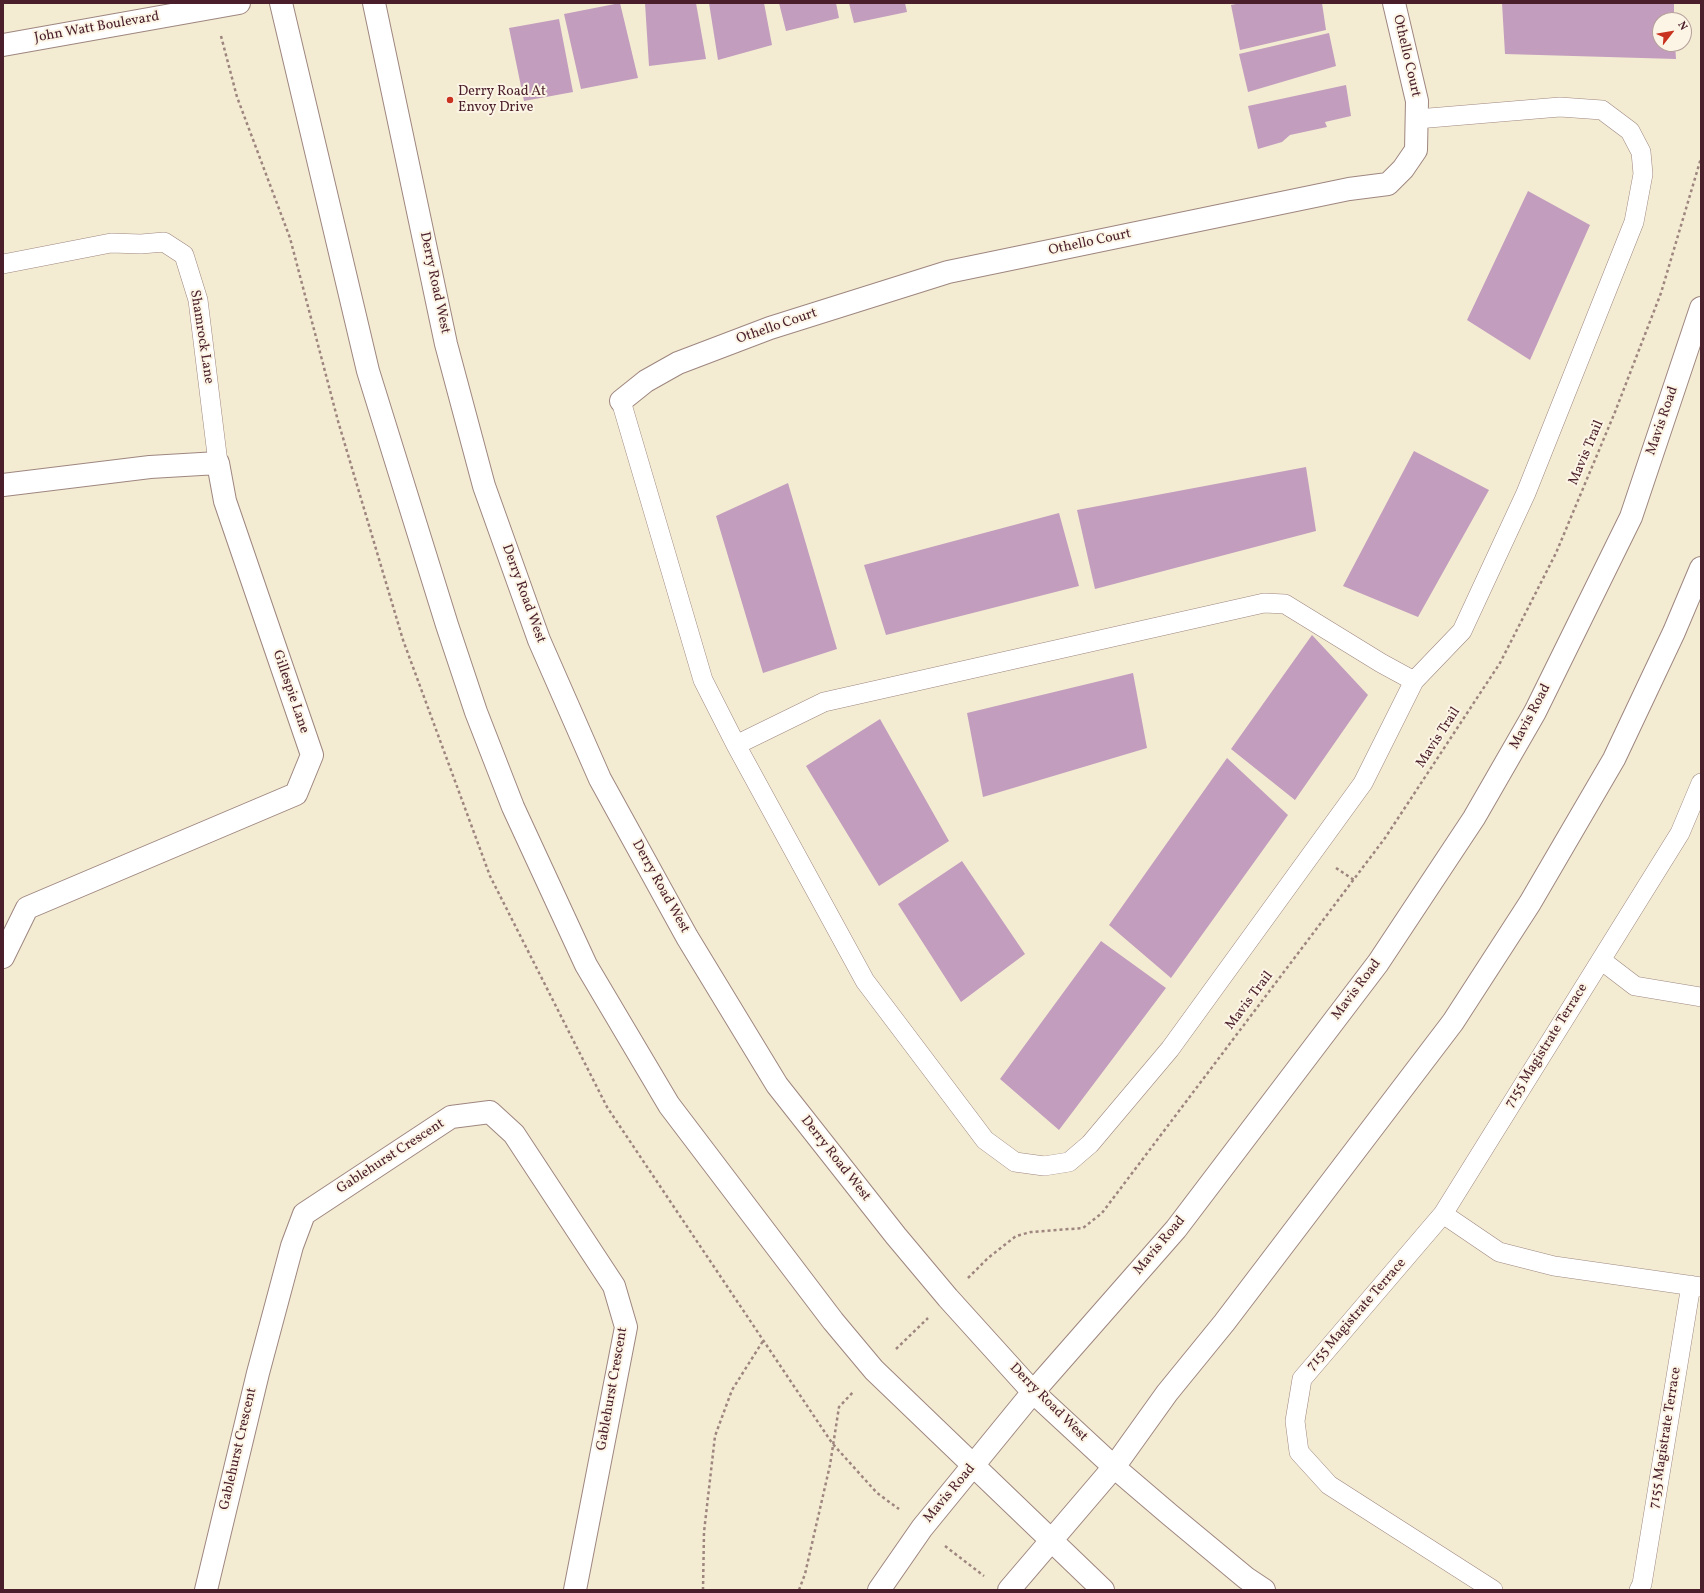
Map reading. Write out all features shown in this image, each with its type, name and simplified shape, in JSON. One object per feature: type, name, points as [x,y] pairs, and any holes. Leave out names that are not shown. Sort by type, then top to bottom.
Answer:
[{"type":"main road","name":"John Watt Boulevard","points":[[3,45],[239,3]]},
{"type":"main road","points":[[281,3],[368,371],[447,625],[476,712],[513,807],[586,965],[669,1105],[833,1321],[874,1370],[973,1467],[1052,1540],[1103,1590]]},
{"type":"main road","name":"Derry Road West","points":[[374,3],[386,53],[446,344],[484,486],[539,640],[600,779],[687,937],[777,1085],[896,1236],[948,1298],[1033,1392],[1114,1467],[1246,1578],[1264,1590]]},
{"type":"main road","name":"Othello Court","points":[[621,401],[646,382],[678,363],[770,328],[948,272],[1349,189],[1388,184],[1403,169],[1416,150],[1417,102],[1394,3]]},
{"type":"main road","name":"Mavis Road","points":[[879,1590],[922,1528],[1033,1392],[1176,1229],[1378,963],[1474,818],[1535,712],[1631,517],[1701,308]]},
{"type":"main road","points":[[3,485],[150,467],[218,463]]},
{"type":"main road","name":"Gillespie Lane","points":[[3,957],[27,908],[296,794],[312,755],[225,501],[218,463]]},
{"type":"main road","points":[[1008,1590],[1114,1467],[1167,1393],[1224,1323],[1453,1022],[1530,903],[1614,759],[1674,632],[1701,568]]},
{"type":"main road","name":"Gablehurst Crescent","points":[[206,1590],[260,1365],[292,1246],[304,1214],[451,1117],[490,1112],[514,1134],[614,1286],[626,1327],[575,1590]]},
{"type":"lane","points":[[621,401],[703,680],[736,745],[865,981],[985,1140],[1015,1162],[1044,1166],[1069,1162],[1090,1144],[1170,1049],[1363,783],[1414,681],[1462,631],[1526,493],[1634,222],[1644,174],[1641,152],[1630,131],[1602,110],[1560,107],[1417,119]]},
{"type":"lane","name":"Shamrock Lane","points":[[3,264],[111,243],[141,244],[164,242],[184,255],[198,300],[218,463]]},
{"type":"lane","points":[[736,745],[824,702],[1264,603],[1285,604],[1381,663],[1414,681]]},
{"type":"lane","name":"7155 Magistrate Terrace","points":[[1493,1590],[1329,1486],[1299,1452],[1295,1422],[1302,1379],[1443,1214],[1680,833],[1701,783]]},
{"type":"lane","points":[[1600,960],[1635,986],[1701,997]]},
{"type":"lane","name":"7155 Magistrate Terrace","points":[[1443,1214],[1499,1252],[1554,1266],[1696,1286],[1642,1584],[1639,1590]]},
{"type":"path","name":"Mavis Trail","points":[[799,1590],[805,1574],[830,1465],[839,1407],[874,1370],[988,1258],[1016,1236],[1031,1232],[1050,1232],[1084,1228],[1102,1213],[1385,838],[1500,663],[1556,552],[1615,412],[1661,293],[1701,158]]},
{"type":"path","points":[[703,1590],[704,1532],[715,1436],[732,1390],[764,1341]]},
{"type":"building","points":[[620,3],[638,78],[581,89],[564,14]]},
{"type":"building","points":[[645,3],[696,3],[706,59],[649,66]]},
{"type":"building","points":[[709,3],[764,3],[772,45],[718,60]]},
{"type":"building","points":[[779,3],[836,3],[839,18],[786,31]]},
{"type":"building","points":[[849,3],[905,3],[907,12],[854,23]]},
{"type":"building","points":[[1241,3],[1322,3],[1326,30],[1240,50],[1231,5]]},
{"type":"building","points":[[1502,3],[1674,3],[1674,12],[1652,12],[1652,52],[1676,52],[1676,59],[1505,54]]},
{"type":"building","points":[[559,19],[573,92],[524,101],[509,28]]},
{"type":"building","points":[[1329,33],[1336,66],[1248,92],[1239,54]]},
{"type":"building","points":[[1346,85],[1351,116],[1325,122],[1327,127],[1290,135],[1282,142],[1258,149],[1248,106]]},
{"type":"building","points":[[1528,191],[1590,225],[1530,360],[1467,320]]},
{"type":"building","points":[[1414,451],[1489,490],[1418,617],[1343,586]]},
{"type":"building","points":[[1306,467],[1316,531],[1095,589],[1077,510]]},
{"type":"building","points":[[788,483],[837,649],[763,673],[716,516]]},
{"type":"building","points":[[1059,513],[1079,586],[886,635],[864,565]]},
{"type":"building","points":[[1312,635],[1368,695],[1295,800],[1231,749]]},
{"type":"building","points":[[1133,673],[1147,748],[983,797],[967,713]]},
{"type":"building","points":[[880,719],[949,841],[879,886],[806,766]]},
{"type":"building","points":[[1227,758],[1288,815],[1171,978],[1109,925]]},
{"type":"building","points":[[962,861],[1025,954],[961,1002],[898,904]]},
{"type":"building","points":[[1101,941],[1166,988],[1059,1130],[1000,1079]]},
{"type":"place","name":"Derry Road At Envoy Drive","points":[[450,100]]}]
